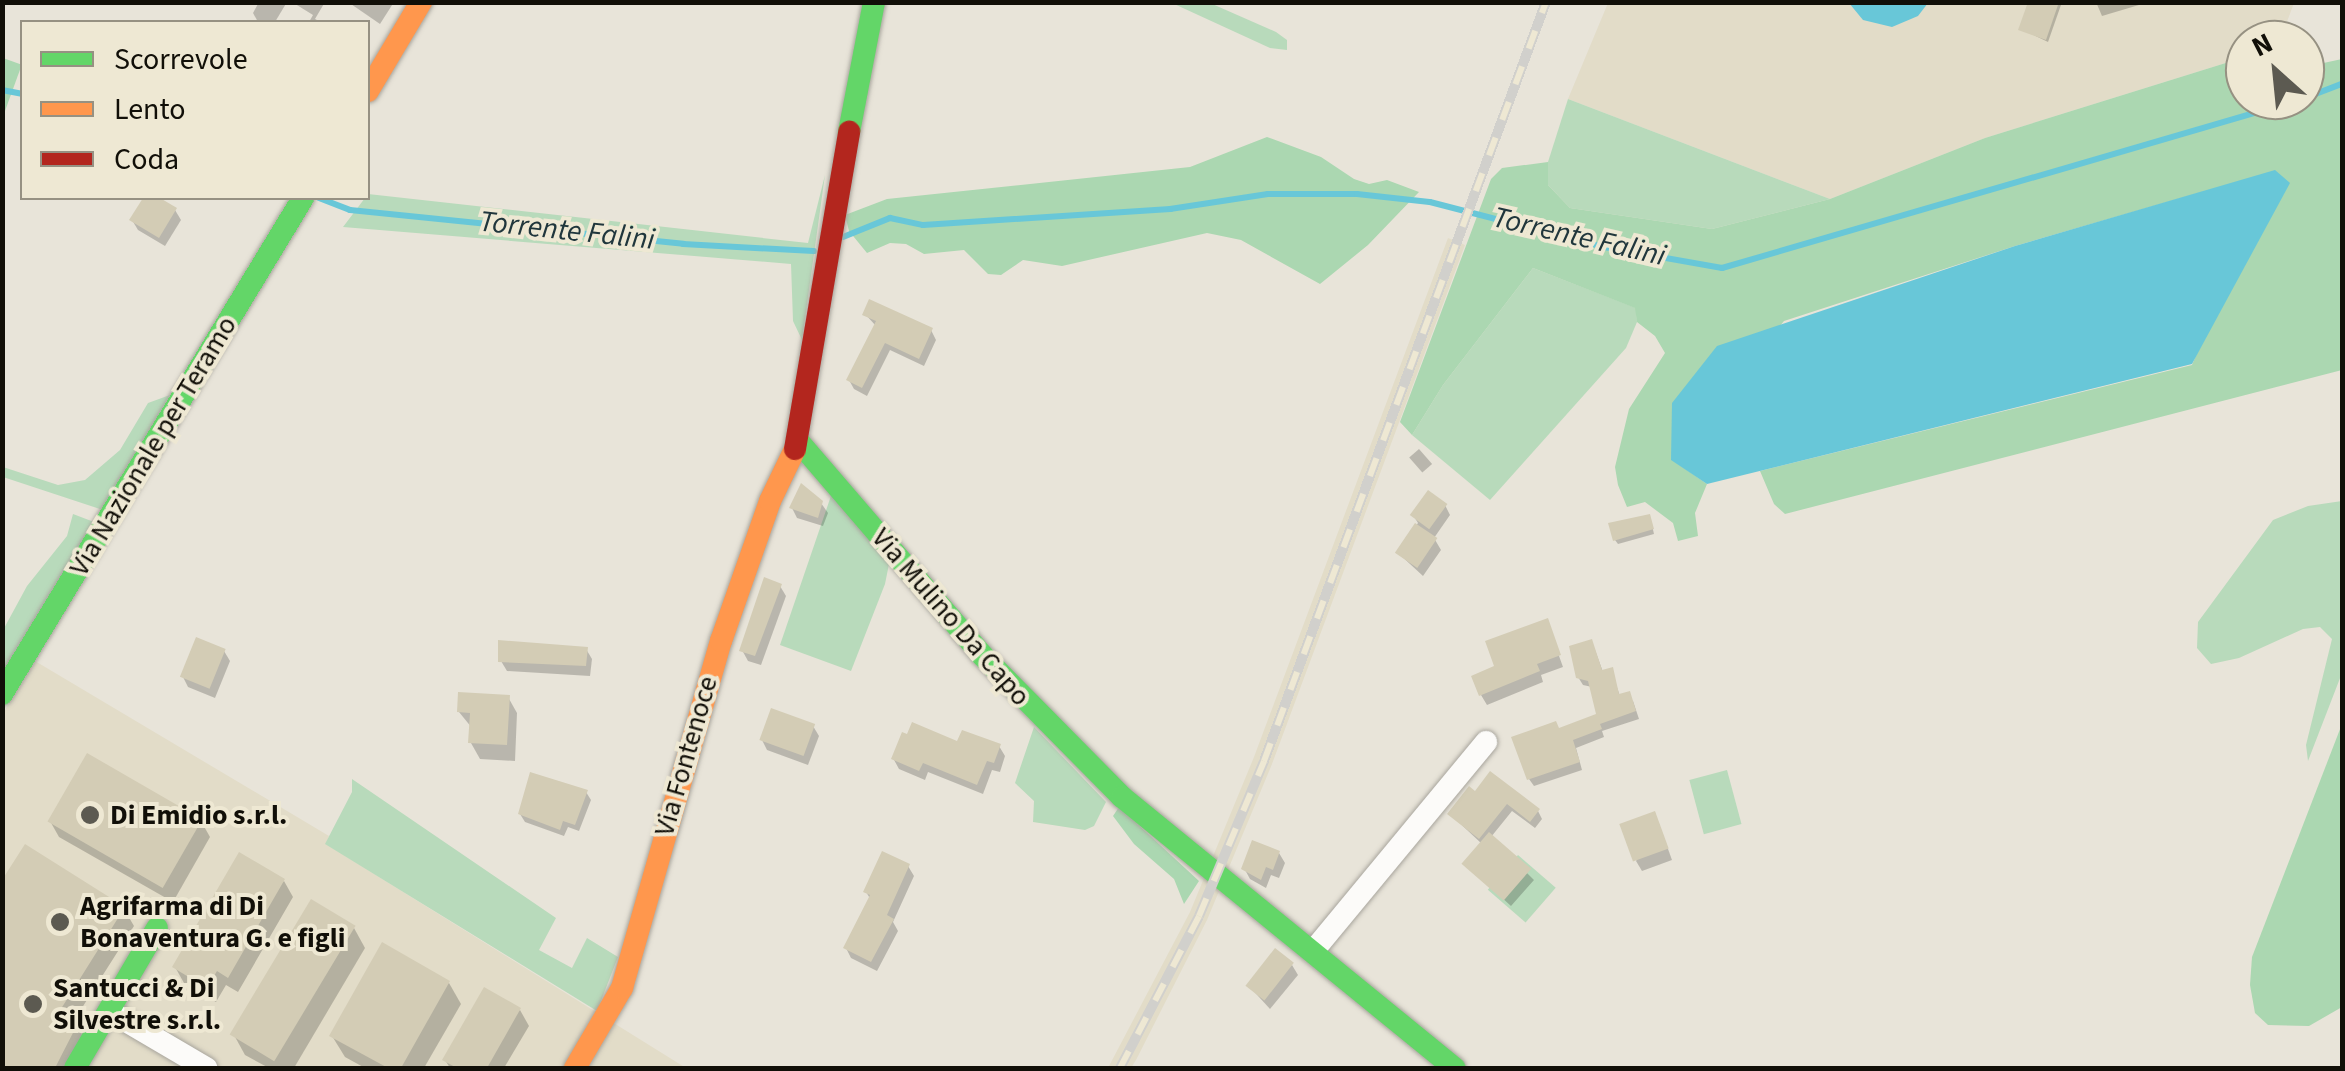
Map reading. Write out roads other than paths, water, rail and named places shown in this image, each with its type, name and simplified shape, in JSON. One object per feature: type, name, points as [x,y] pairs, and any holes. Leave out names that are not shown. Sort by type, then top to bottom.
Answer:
[{"type":"street","points":[[370,87],[421,2]]},
{"type":"street","points":[[799,442],[824,271],[874,2]]},
{"type":"street","name":"Via Nazionale per Teramo","points":[[2,694],[299,204]]},
{"type":"street","name":"Via Mulino Da Capo","points":[[799,442],[1038,716],[1135,808],[1314,950],[1454,1068]]},
{"type":"street","name":"Via Fontenoce","points":[[574,1068],[626,977],[720,641],[770,501],[799,442]]},
{"type":"street","points":[[1314,950],[1486,742]]},
{"type":"street","points":[[76,1068],[157,928]]},
{"type":"street","points":[[109,1011],[206,1068]]},
{"type":"water","points":[[1849,3],[1928,3],[1918,16],[1892,27],[1863,20]]},
{"type":"water","points":[[2275,170],[2290,183],[2192,364],[1707,484],[1671,460],[1672,403],[1717,346],[2015,246]]},
{"type":"waterway","name":"Torrente Falini","points":[[2325,90],[2342,84]]},
{"type":"waterway","name":"Torrente Falini","points":[[2,90],[20,94]]},
{"type":"waterway","name":"Torrente Falini","points":[[843,237],[890,218],[923,225],[1170,209],[1268,194],[1357,194],[1430,202],[1604,247],[1722,268],[2230,120]]},
{"type":"waterway","name":"Torrente Falini","points":[[324,200],[350,210],[683,244],[814,251]]},
{"type":"railway","points":[[1120,1068],[1199,916],[1264,761],[1546,2]]},
{"type":"place","name":"Di Emidio s.r.l.","points":[[90,815]]},
{"type":"place","name":"Agrifarma di Di Bonaventura G. e figli","points":[[60,922]]},
{"type":"place","name":"Santucci & Di Silvestre s.r.l.","points":[[33,1004]]}]
